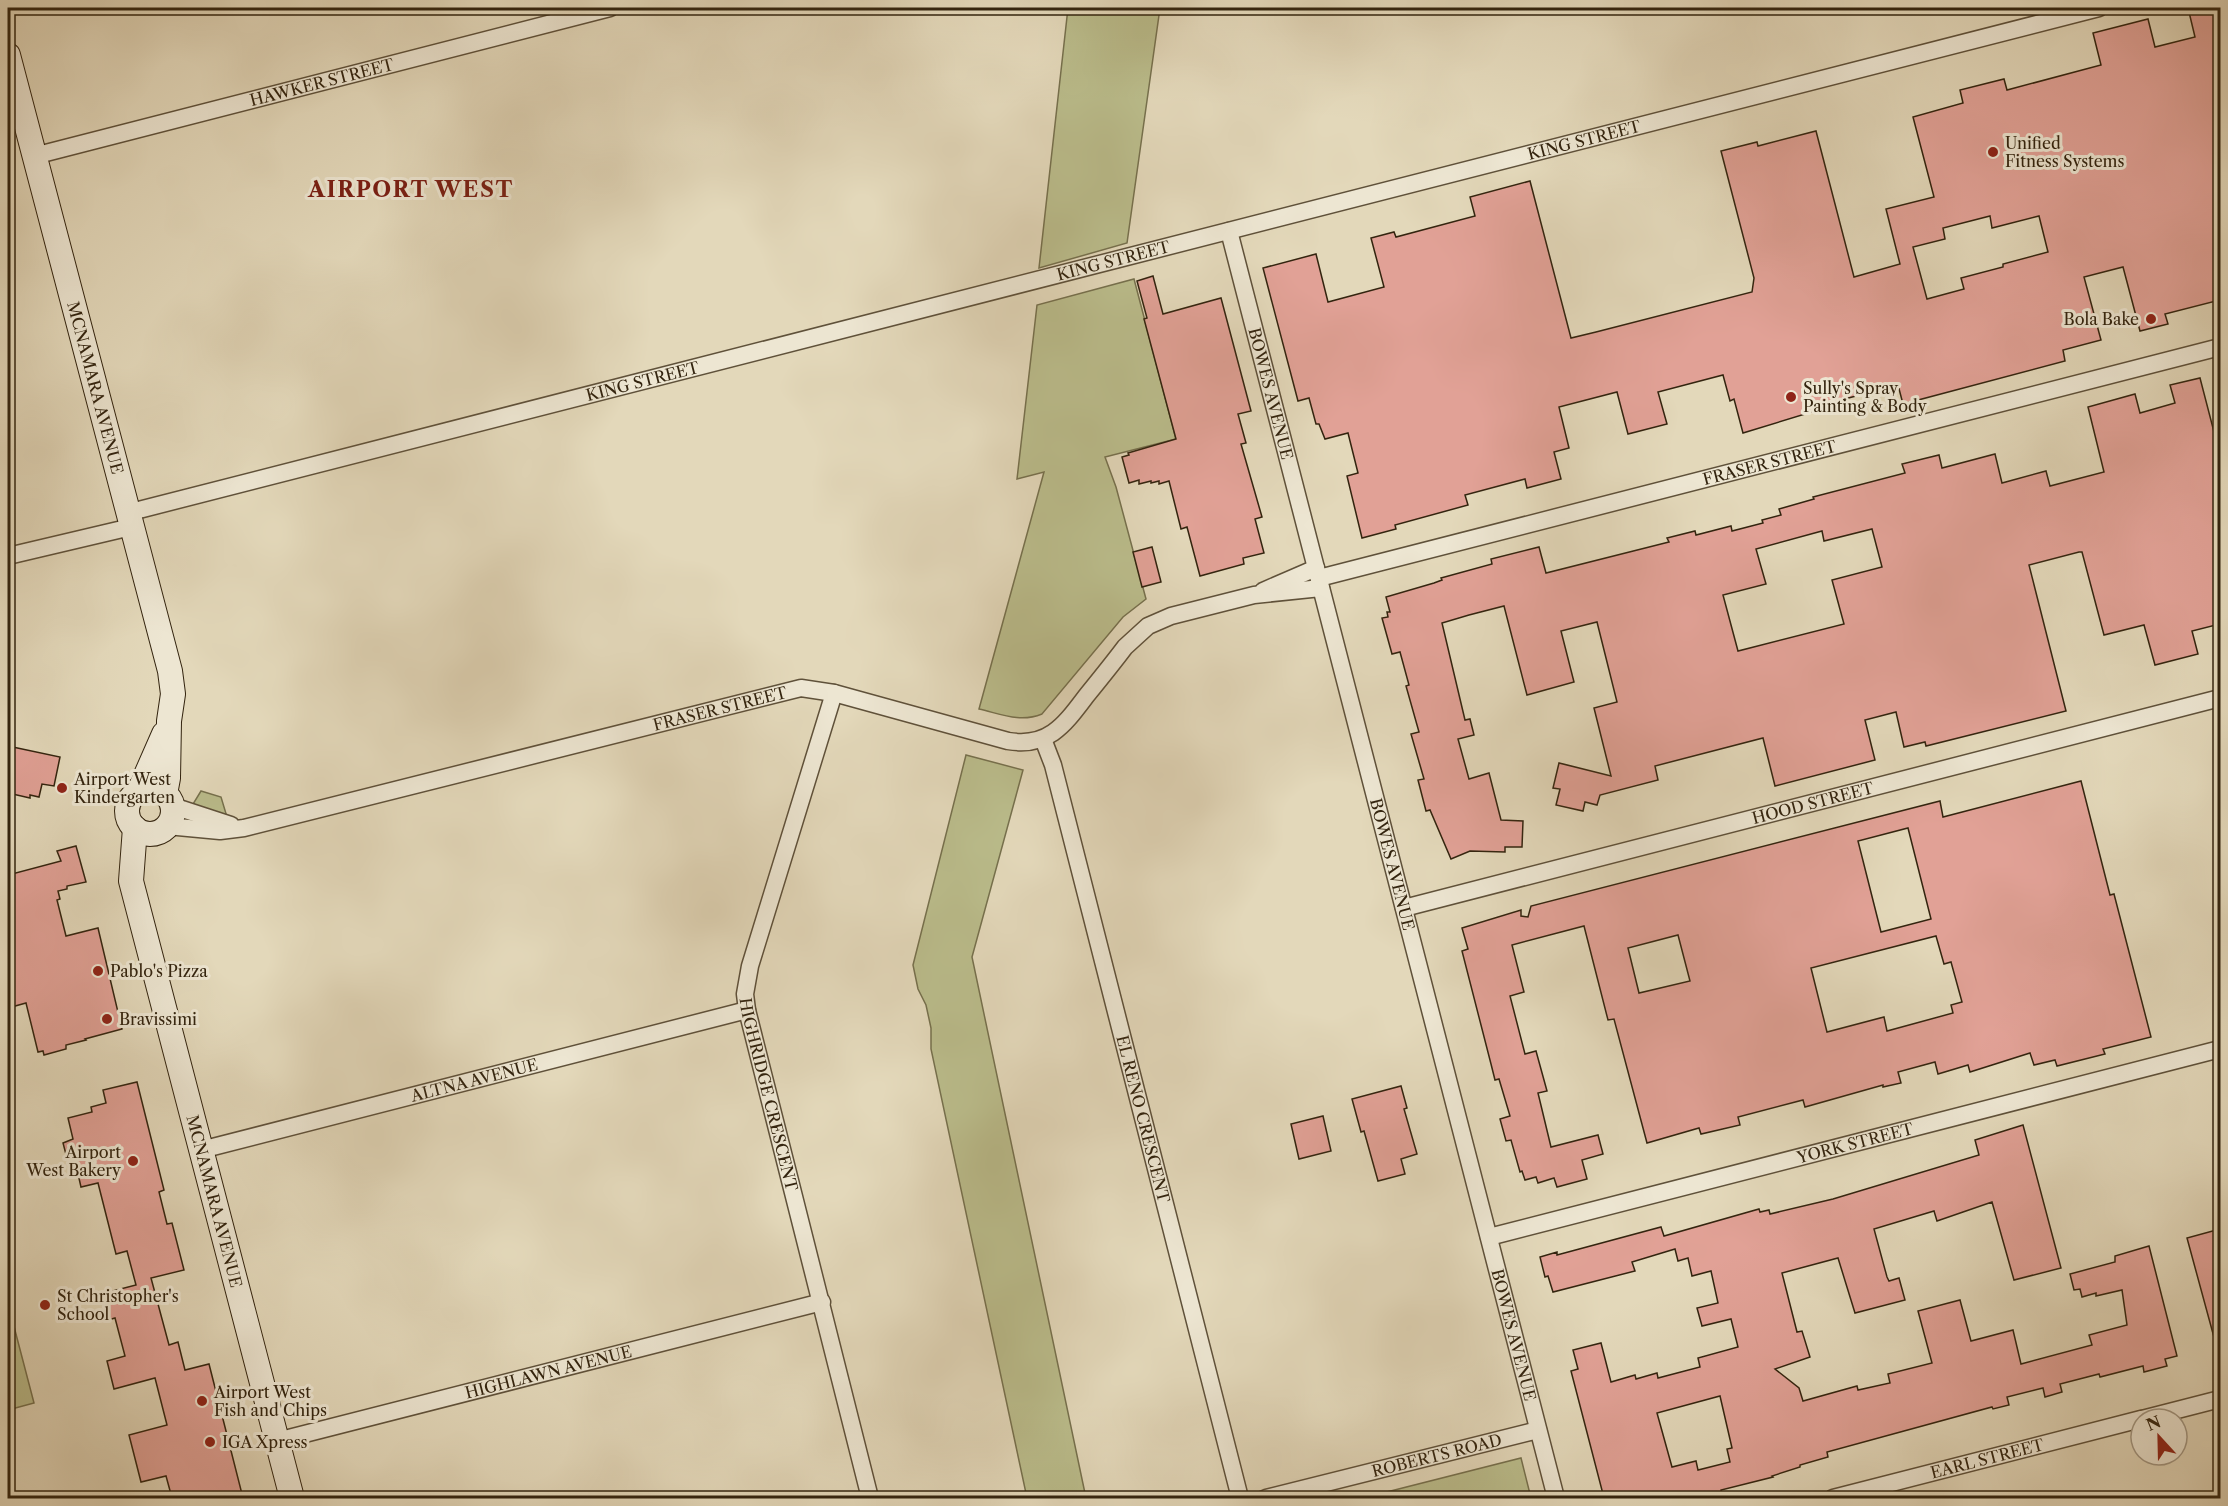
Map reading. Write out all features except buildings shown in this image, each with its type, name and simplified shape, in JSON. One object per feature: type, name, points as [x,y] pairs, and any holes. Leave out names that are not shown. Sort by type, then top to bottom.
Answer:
[{"type":"street","name":"HAWKER STREET","points":[[34,156],[610,8]]},
{"type":"street","name":"KING STREET","points":[[8,556],[129,520],[1229,231],[2099,8]]},
{"type":"street","name":"MCNAMARA AVENUE","points":[[8,55],[170,671],[173,694],[169,721],[168,778],[160,817],[144,869],[138,904],[292,1498]]},
{"type":"street","name":"BOWES AVENUE","points":[[1229,231],[1556,1498]]},
{"type":"street","name":"FRASER STREET","points":[[160,817],[244,828],[801,688],[834,693],[1008,741],[1020,743],[1043,739],[1061,728],[1125,647],[1149,626],[1171,616],[2220,347]]},
{"type":"street","name":"HIGHRIDGE CRESCENT","points":[[834,693],[750,966],[745,994],[747,1010],[870,1498]]},
{"type":"street","name":"HOOD STREET","points":[[1404,908],[2220,698]]},
{"type":"street","name":"MCNAMARA AVENUE","points":[[160,817],[128,815],[128,808],[133,795],[139,791],[169,721]]},
{"type":"street","name":"EL RENO CRESCENT","points":[[1043,739],[1053,765],[1240,1498]]},
{"type":"street","points":[[139,791],[151,788],[160,817]]},
{"type":"street","name":"ALTNA AVENUE","points":[[201,1149],[747,1010]]},
{"type":"street","name":"YORK STREET","points":[[1489,1237],[2220,1049]]},
{"type":"street","name":"HIGHLAWN AVENUE","points":[[277,1441],[822,1302]]},
{"type":"street","name":"EARL STREET","points":[[2189,1407],[2220,1399]]},
{"type":"street","name":"EARL STREET","points":[[1833,1498],[2129,1422]]},
{"type":"street","name":"ROBERTS ROAD","points":[[1266,1498],[1538,1430]]},
{"type":"green space","points":[[1068,8],[1160,8],[1127,243],[1039,268]]},
{"type":"green space","points":[[1134,279],[1176,439],[1105,457],[1116,487],[1146,599],[1123,617],[1042,714],[1018,718],[979,709],[1044,472],[1017,479],[1037,305]]},
{"type":"green space","points":[[966,755],[1023,770],[972,957],[1086,1498],[1027,1498],[931,1049],[931,1028],[913,965]]},
{"type":"green space","points":[[201,791],[221,797],[227,817],[193,804]]},
{"type":"green space","points":[[11,1315],[34,1403],[8,1410],[8,1316]]},
{"type":"green space","points":[[1521,1458],[1531,1498],[1363,1498]]},
{"type":"place","name":"Unified Fitness Systems","points":[[1993,152]]},
{"type":"place","name":"Bola Bake","points":[[2151,319]]},
{"type":"place","name":"Sully's Spray Painting & Body","points":[[1791,397]]},
{"type":"place","name":"Airport West Kindergarten","points":[[62,788]]},
{"type":"place","name":"Pablo's Pizza","points":[[98,971]]},
{"type":"place","name":"Bravissimi","points":[[107,1019]]},
{"type":"place","name":"Airport West Bakery","points":[[133,1161]]},
{"type":"place","name":"St Christopher's School","points":[[45,1305]]},
{"type":"place","name":"Airport West Fish and Chips","points":[[202,1401]]},
{"type":"place","name":"IGA Xpress","points":[[210,1442]]},
{"type":"district","name":"AIRPORT WEST","points":[[411,189]]}]
